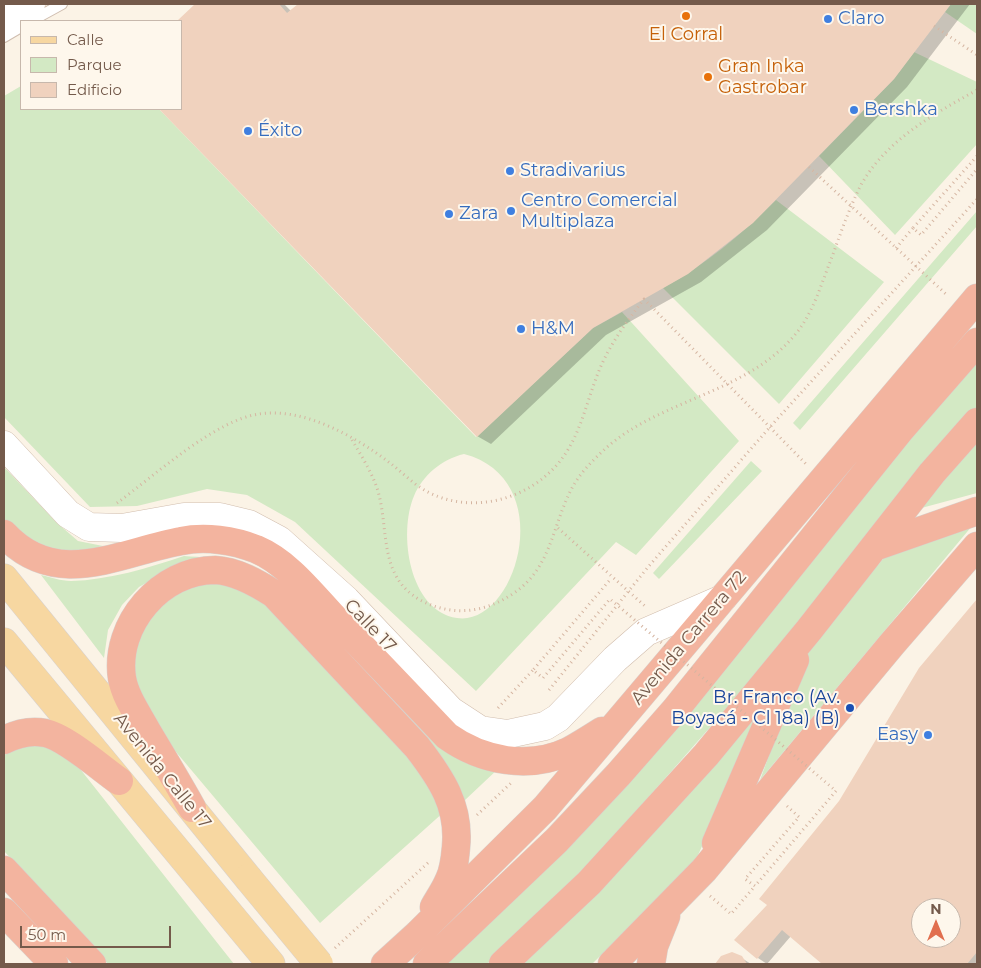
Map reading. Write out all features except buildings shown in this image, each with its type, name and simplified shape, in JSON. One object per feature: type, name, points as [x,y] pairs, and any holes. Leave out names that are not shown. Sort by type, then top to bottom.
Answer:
[{"type":"highway","name":"Avenida Carrera 72","points":[[385,964],[418,934],[545,808],[971,305]]},
{"type":"highway","name":"Avenida Carrera 72","points":[[427,964],[557,840],[618,775],[675,710],[817,536],[901,428],[977,342]]},
{"type":"highway","points":[[503,964],[589,883],[706,755],[809,630],[932,473],[977,422]]},
{"type":"highway","points":[[817,536],[852,446]]},
{"type":"highway","points":[[874,547],[977,510]]},
{"type":"highway","points":[[4,534],[31,555],[56,563],[86,564],[113,560],[182,541],[211,539],[256,549],[290,572],[448,736],[461,746],[484,756],[524,761],[568,751],[619,722]]},
{"type":"highway","points":[[612,964],[704,870],[892,644],[977,546]]},
{"type":"highway","points":[[192,808],[130,700],[122,678],[123,662],[125,643],[133,622],[146,602],[160,588],[177,578],[198,571],[217,570],[255,582],[274,594],[417,747],[435,770],[450,797],[455,811],[456,833],[454,861],[450,879],[418,934]]},
{"type":"highway","points":[[704,870],[809,630]]},
{"type":"highway","points":[[4,740],[16,734],[45,732],[58,738],[119,781]]},
{"type":"highway","points":[[4,870],[92,964]]},
{"type":"highway","points":[[651,964],[654,946],[670,906]]},
{"type":"highway","points":[[4,912],[54,964]]},
{"type":"main road","name":"Avenida Calle 17","points":[[4,578],[248,878],[325,958]]},
{"type":"main road","points":[[4,642],[271,964]]},
{"type":"street","points":[[4,19],[32,4]]},
{"type":"street","points":[[4,445],[68,514],[89,527]]},
{"type":"street","name":"Calle 17","points":[[89,527],[122,528],[184,517],[220,517],[249,524],[279,540],[310,566],[346,600],[452,712],[480,730],[508,734],[545,726],[570,707],[646,632],[722,599]]},
{"type":"lane","points":[[33,20],[62,4]]},
{"type":"lane","points":[[4,37],[20,28]]},
{"type":"path","points":[[934,26],[977,55]]},
{"type":"path","points":[[352,440],[377,489],[382,507],[386,552],[390,566],[407,589],[430,605],[446,610],[474,611],[490,607],[502,601],[531,579],[545,558],[558,528],[564,505],[579,476],[607,447],[638,426],[725,384],[771,358],[788,343],[804,324],[863,181],[888,151],[928,117],[977,90]]},
{"type":"path","points":[[896,248],[977,156]]},
{"type":"path","points":[[809,167],[917,267],[971,305]]},
{"type":"path","points":[[914,228],[921,235],[977,169]]},
{"type":"path","points":[[546,695],[628,590],[770,427],[977,199]]},
{"type":"path","points":[[89,527],[112,506],[212,432],[246,416],[280,412],[297,414],[316,420],[389,462],[419,487],[441,498],[472,503],[489,502],[515,496],[542,480],[565,455],[575,437],[606,355],[620,330],[644,299],[725,384],[823,480]]},
{"type":"path","points":[[558,528],[664,623]]},
{"type":"path","points":[[510,694],[534,670],[613,577]]},
{"type":"path","points":[[534,670],[543,678],[610,599],[836,791],[731,914]]},
{"type":"path","points":[[325,958],[456,833],[520,775],[524,761]]},
{"type":"path","points":[[755,886],[745,879],[799,817]]},
{"type":"green space","points":[[951,4],[977,4],[977,34],[945,12]]},
{"type":"green space","points":[[914,52],[977,82],[977,144],[895,235],[819,156],[894,79]]},
{"type":"green space","points":[[20,87],[20,110],[160,110],[476,437],[593,328],[622,312],[739,441],[636,555],[616,542],[476,691],[295,522],[247,495],[207,489],[137,506],[90,507],[4,417],[4,96]],"holes":[[[464,454],[494,469],[512,491],[520,519],[519,549],[511,577],[497,600],[478,615],[457,618],[441,612],[428,601],[418,586],[411,568],[407,530],[409,512],[418,488],[434,469],[448,460]]]},
{"type":"green space","points":[[776,200],[884,282],[779,404],[663,288],[694,269],[722,248]]},
{"type":"green space","points":[[977,211],[977,226],[800,430],[793,423]]},
{"type":"green space","points":[[977,358],[977,409],[777,651],[582,873],[487,964],[443,964]]},
{"type":"green space","points":[[977,437],[977,493],[914,510]]},
{"type":"green space","points":[[751,461],[762,471],[659,579],[653,573]]},
{"type":"green space","points":[[4,467],[56,522],[78,541],[103,546],[74,551],[62,550],[27,538],[4,523]]},
{"type":"green space","points":[[977,520],[760,780],[814,633],[886,556]]},
{"type":"green space","points":[[184,556],[230,561],[250,566],[273,576],[444,748],[499,768],[464,801],[267,582],[162,574],[139,587],[122,605],[108,630],[104,658],[41,575],[67,581],[85,580],[114,576]]},
{"type":"green space","points":[[215,582],[247,590],[271,608],[397,739],[445,811],[320,923],[150,721],[129,672],[138,635],[173,590]]},
{"type":"green space","points":[[769,693],[695,862],[592,964],[519,964]]},
{"type":"green space","points":[[39,744],[58,750],[77,765],[234,964],[108,964],[4,851],[4,755],[19,747]]},
{"type":"place","name":"El Corral","points":[[686,16]]},
{"type":"place","name":"Claro","points":[[828,19]]},
{"type":"place","name":"Gran Inka Gastrobar","points":[[708,77]]},
{"type":"place","name":"Bershka","points":[[854,110]]},
{"type":"place","name":"Éxito","points":[[248,131]]},
{"type":"place","name":"Stradivarius","points":[[510,171]]},
{"type":"place","name":"Centro Comercial Multiplaza","points":[[511,211]]},
{"type":"place","name":"Zara","points":[[449,214]]},
{"type":"place","name":"H&M","points":[[521,329]]},
{"type":"place","name":"Br. Franco (Av. Boyacá - Cl 18a) (B)","points":[[850,708]]},
{"type":"place","name":"Easy","points":[[928,735]]}]
